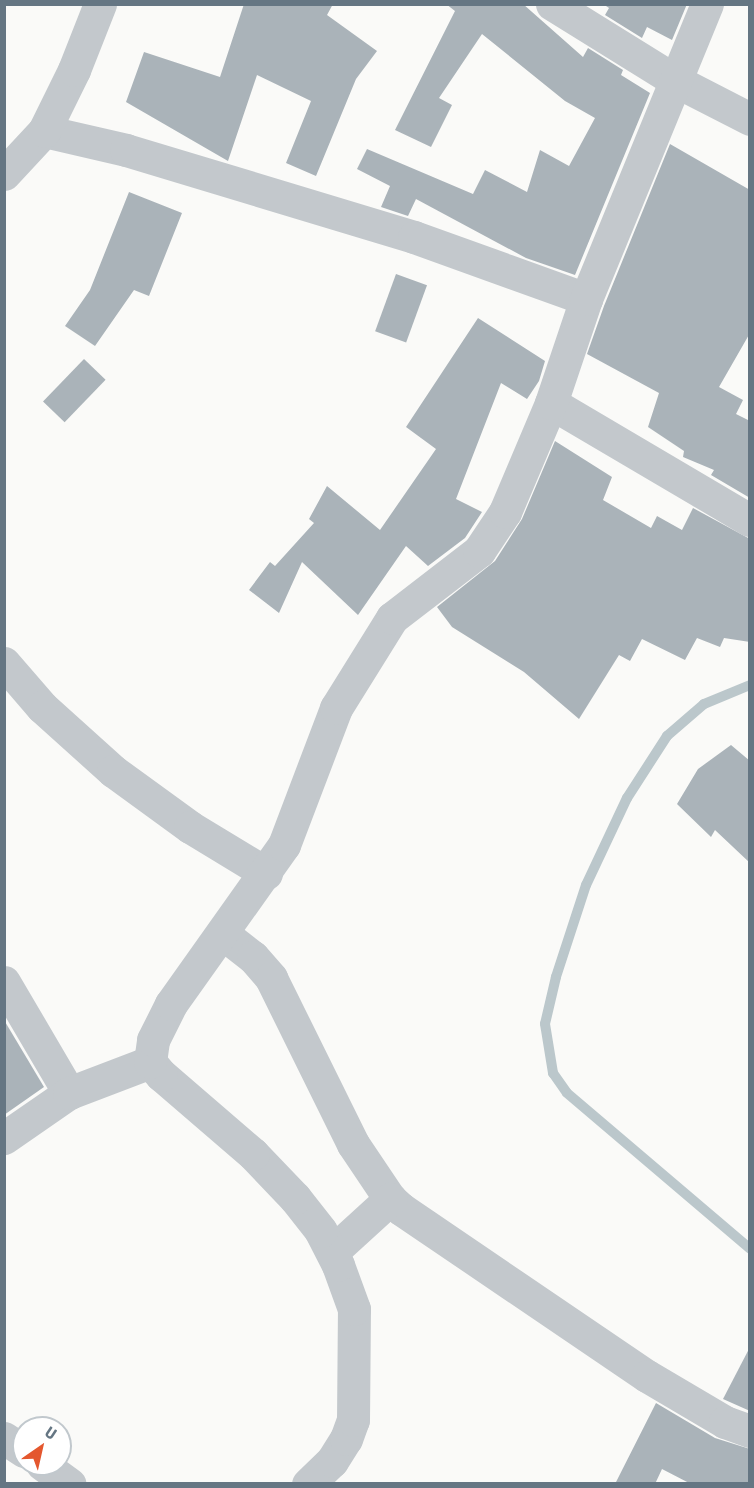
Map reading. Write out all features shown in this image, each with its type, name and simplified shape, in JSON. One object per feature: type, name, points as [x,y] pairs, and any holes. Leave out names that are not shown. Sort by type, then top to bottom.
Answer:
[{"type":"street","points":[[4,174],[44,131],[74,70],[100,4]]},
{"type":"street","points":[[552,4],[676,81],[750,119]]},
{"type":"street","points":[[308,1484],[332,1461],[346,1439],[353,1420],[354,1309],[332,1252],[321,1231],[267,1168],[161,1075],[150,1062],[153,1040],[171,1004],[284,845],[296,819],[336,708],[392,618],[479,551],[505,512],[551,403],[586,299],[707,4]]},
{"type":"street","points":[[44,131],[126,150],[414,237],[586,299]]},
{"type":"street","points":[[551,403],[750,520]]},
{"type":"street","points":[[4,663],[42,707],[113,771],[190,827],[266,873]]},
{"type":"street","points":[[222,933],[253,957],[271,978],[353,1144],[390,1199],[401,1209],[647,1377],[725,1422],[750,1431]]},
{"type":"street","points":[[4,982],[69,1093]]},
{"type":"street","points":[[4,1138],[69,1093],[150,1062]]},
{"type":"street","points":[[332,1252],[390,1199]]},
{"type":"building","points":[[244,4],[333,4],[327,15],[377,51],[356,79],[316,176],[286,163],[311,101],[257,75],[228,161],[126,102],[144,52],[220,77]]},
{"type":"building","points":[[446,4],[523,4],[583,57],[588,48],[623,70],[621,75],[650,93],[575,275],[526,258],[416,199],[408,216],[381,207],[390,186],[357,169],[367,149],[473,194],[485,170],[527,192],[540,150],[569,166],[595,118],[565,101],[482,34],[439,98],[452,105],[431,147],[395,130],[455,11]]},
{"type":"building","points":[[603,4],[687,4],[672,40],[647,27],[642,38],[605,15],[609,8]]},
{"type":"building","points":[[670,144],[750,190],[750,333],[719,387],[743,400],[736,414],[750,421],[750,498],[711,475],[714,470],[683,457],[684,451],[648,427],[659,393],[587,354],[604,306]]},
{"type":"building","points":[[129,192],[182,213],[149,296],[134,290],[95,346],[65,326],[90,290]]},
{"type":"building","points":[[396,274],[427,285],[406,343],[375,331]]},
{"type":"building","points":[[478,318],[545,361],[539,381],[527,399],[501,383],[456,499],[482,512],[465,538],[428,566],[406,546],[358,615],[302,562],[279,613],[249,590],[270,562],[275,566],[314,523],[309,519],[327,486],[380,530],[436,449],[406,427]]},
{"type":"building","points":[[84,359],[106,380],[65,422],[43,401]]},
{"type":"building","points":[[555,441],[612,477],[603,500],[651,528],[657,516],[682,530],[693,508],[750,539],[750,642],[724,638],[720,647],[697,638],[685,660],[642,639],[630,661],[619,655],[579,719],[524,672],[452,627],[437,607],[495,561],[522,519]]},
{"type":"building","points":[[731,745],[750,761],[750,863],[715,830],[711,837],[677,804],[698,769]]},
{"type":"building","points":[[4,1020],[44,1087],[4,1115]]},
{"type":"building","points":[[750,1347],[750,1411],[723,1399]]},
{"type":"building","points":[[656,1403],[715,1438],[750,1449],[750,1484],[691,1484],[662,1469],[655,1484],[615,1484]]},
{"type":"waterway","points":[[750,685],[704,704],[667,736],[627,798],[586,885],[556,977],[545,1024],[553,1073],[567,1093],[750,1249]]}]
